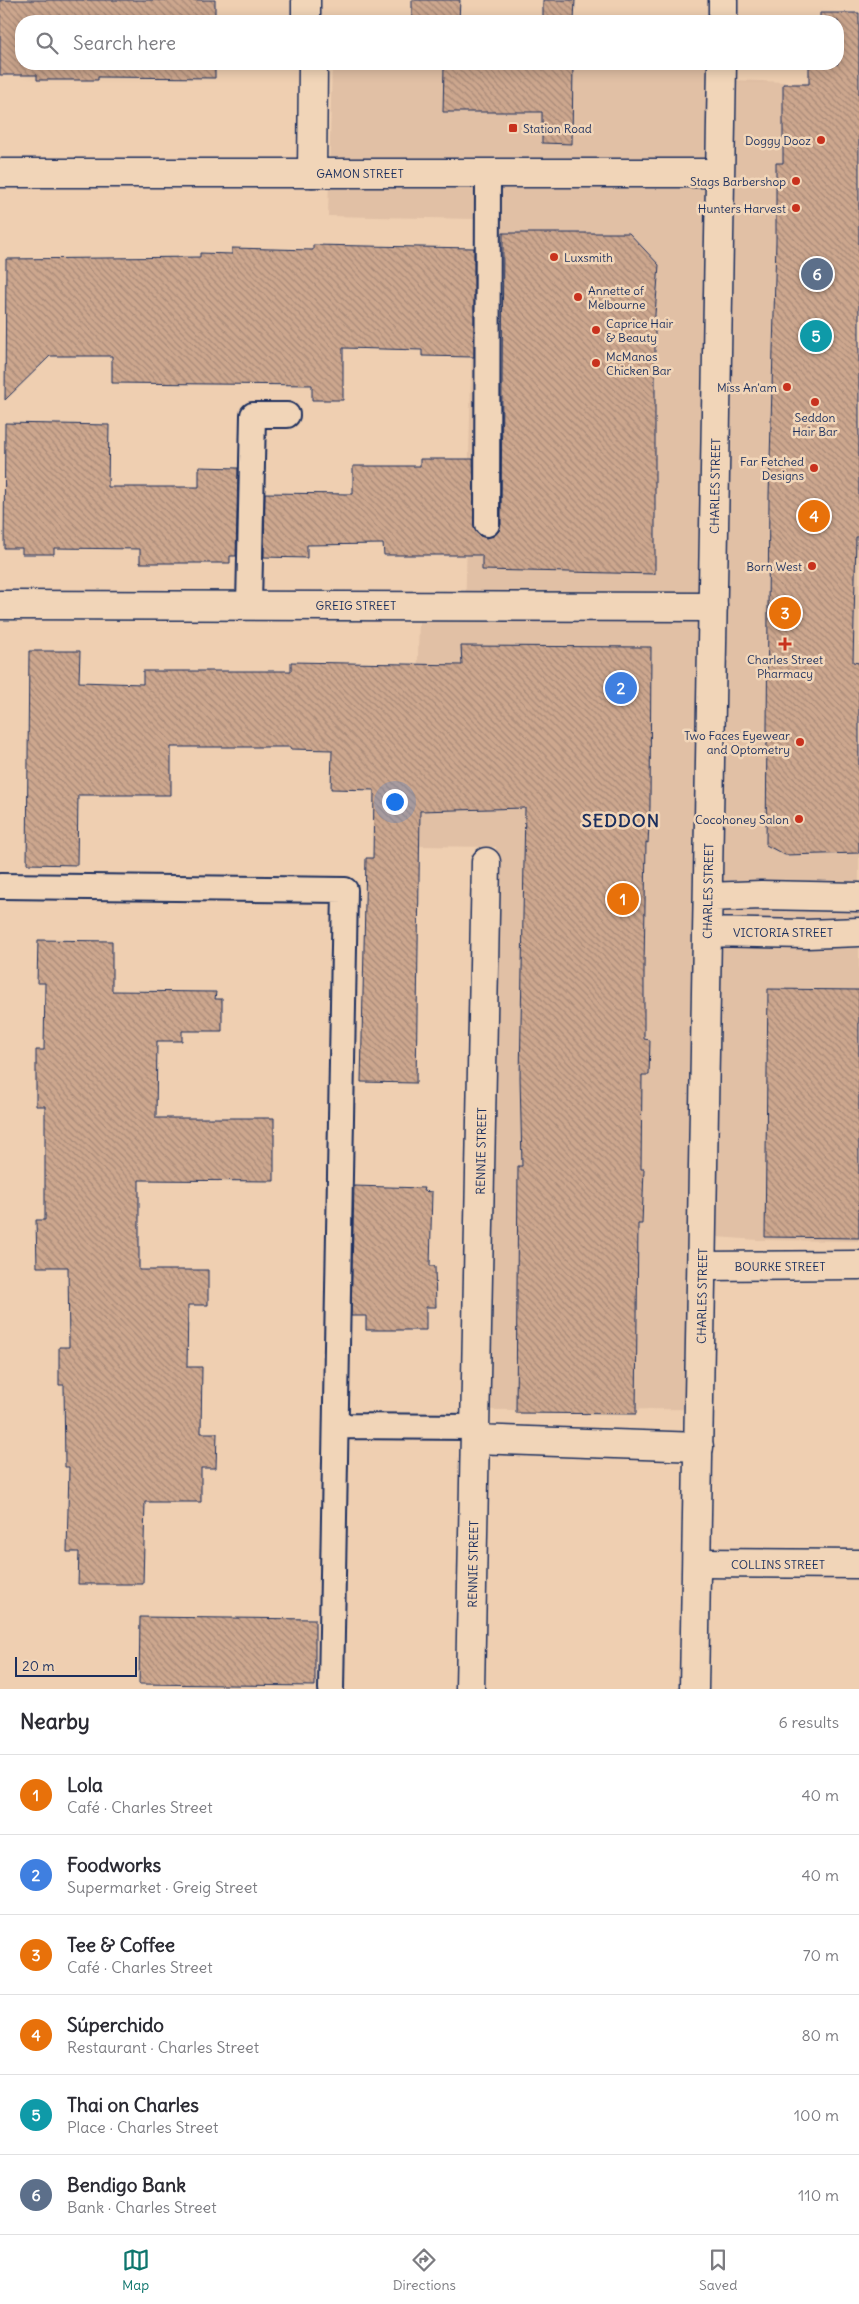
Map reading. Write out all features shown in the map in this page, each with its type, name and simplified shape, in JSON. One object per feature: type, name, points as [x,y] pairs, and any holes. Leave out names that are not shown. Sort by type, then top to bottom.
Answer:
[{"type":"street","points":[[306,0],[306,15]]},
{"type":"street","points":[[723,0],[723,15]]},
{"type":"street","points":[[312,70],[312,173]]},
{"type":"street","name":"CHARLES STREET","points":[[694,1689],[722,70]]},
{"type":"street","name":"GAMON STREET","points":[[0,173],[720,173]]},
{"type":"street","name":"GREIG STREET","points":[[0,605],[713,607]]},
{"type":"street","name":"RENNIE STREET","points":[[470,1689],[486,862]]},
{"type":"street","points":[[708,897],[761,895],[859,897]]},
{"type":"street","name":"VICTORIA STREET","points":[[707,932],[807,934],[859,932]]},
{"type":"street","name":"BOURKE STREET","points":[[702,1266],[859,1266]]},
{"type":"street","points":[[476,1433],[699,1446]]},
{"type":"street","name":"COLLINS STREET","points":[[697,1563],[859,1564]]},
{"type":"lane","points":[[488,173],[488,524]]},
{"type":"lane","points":[[250,605],[253,415],[288,415]]},
{"type":"lane","points":[[0,886],[345,890],[331,1689]]},
{"type":"lane","points":[[336,1426],[476,1433]]},
{"type":"shaded area","points":[[332,70],[727,70],[727,80],[859,84],[859,1241],[758,1240],[715,1237],[710,1409],[488,1410],[496,847],[413,846],[419,618],[465,617],[475,219],[328,216]]},
{"type":"building","points":[[0,0],[215,0],[215,15],[15,15],[15,70],[215,70],[215,78],[98,77],[98,80],[37,80],[37,75],[0,75]]},
{"type":"building","points":[[412,0],[460,0],[459,15],[412,15]]},
{"type":"building","points":[[543,0],[575,0],[574,15],[543,15]]},
{"type":"building","points":[[820,13],[859,13],[859,537],[856,537],[853,662],[859,663],[859,853],[785,855],[766,845],[769,496],[776,241],[776,163],[783,163],[783,84],[809,84],[809,70],[844,70],[844,15],[820,15]]},
{"type":"building","points":[[444,70],[573,70],[572,144],[542,143],[542,112],[443,112]]},
{"type":"building","points":[[503,233],[629,233],[659,265],[655,314],[655,574],[482,570],[482,555],[384,555],[383,544],[307,545],[307,558],[264,557],[265,493],[353,494],[353,466],[420,466],[420,459],[473,459],[475,530],[480,536],[486,538],[493,536],[499,531],[501,524]]},
{"type":"building","points":[[313,245],[474,248],[474,357],[422,356],[422,350],[343,348],[343,400],[312,400],[312,385],[112,383],[112,356],[50,356],[5,400],[6,259],[200,257],[200,253],[232,254],[232,248],[313,250]]},
{"type":"building","points":[[5,423],[109,425],[108,487],[199,487],[199,467],[238,468],[236,556],[230,556],[230,563],[140,563],[140,549],[54,548],[54,554],[22,554],[22,548],[4,548]]},
{"type":"building","points":[[461,646],[651,647],[650,807],[648,843],[646,842],[644,967],[644,1039],[650,1040],[649,1075],[642,1075],[641,1169],[644,1169],[642,1224],[638,1224],[636,1414],[516,1413],[518,1166],[522,1166],[520,1077],[525,808],[420,811],[416,1083],[361,1082],[366,858],[373,858],[374,790],[331,789],[332,750],[290,749],[290,747],[171,747],[171,795],[78,795],[77,865],[27,864],[29,651],[80,651],[79,682],[143,684],[143,671],[291,671],[291,662],[462,665]]},
{"type":"building","points":[[38,940],[112,941],[112,991],[216,992],[215,999],[222,999],[222,1031],[182,1031],[182,1041],[157,1041],[156,1118],[274,1118],[274,1181],[139,1180],[139,1270],[208,1270],[208,1305],[188,1305],[187,1367],[202,1367],[201,1433],[217,1433],[216,1468],[201,1468],[201,1502],[145,1502],[143,1584],[78,1584],[79,1552],[67,1552],[69,1467],[65,1467],[64,1385],[59,1385],[59,1347],[69,1347],[68,1267],[37,1267],[36,1220],[45,1220],[45,1106],[36,1106],[36,1050],[44,1050],[45,983],[37,983]]},
{"type":"building","points":[[768,989],[859,990],[859,1238],[765,1237]]},
{"type":"building","points":[[354,1186],[424,1188],[423,1191],[432,1192],[430,1266],[435,1266],[436,1307],[426,1307],[426,1330],[366,1330],[366,1316],[351,1316]]},
{"type":"building","points":[[140,1617],[315,1619],[315,1686],[139,1684]]},
{"type":"place","name":"Station Road","points":[[513,128]]},
{"type":"place","name":"Doggy Dooz","points":[[821,140]]},
{"type":"place","name":"Stags Barbershop","points":[[796,181]]},
{"type":"place","name":"Hunters Harvest","points":[[796,208]]},
{"type":"place","name":"Luxsmith","points":[[554,257]]},
{"type":"place","name":"Bendigo Bank","points":[[817,274]]},
{"type":"place","name":"Annette of Melbourne","points":[[578,297]]},
{"type":"place","name":"Caprice Hair & Beauty","points":[[596,330]]},
{"type":"place","name":"Thai on Charles","points":[[816,336]]},
{"type":"place","name":"McManos Chicken Bar","points":[[596,363]]},
{"type":"place","name":"Miss An'am","points":[[787,387]]},
{"type":"place","name":"Seddon Hair Bar","points":[[815,402]]},
{"type":"place","name":"Far Fetched Designs","points":[[814,468]]},
{"type":"place","name":"Súperchido","points":[[814,516]]},
{"type":"place","name":"Born West","points":[[812,566]]},
{"type":"place","name":"Tee & Coffee","points":[[785,613]]},
{"type":"place","name":"Charles Street Pharmacy","points":[[785,644]]},
{"type":"place","name":"Foodworks","points":[[621,688]]},
{"type":"place","name":"Two Faces Eyewear and Optometry","points":[[800,742]]},
{"type":"place","name":"Cocohoney Salon","points":[[799,819]]},
{"type":"place","name":"Lola","points":[[623,899]]},
{"type":"district","name":"SEDDON","points":[[621,820]]}]
